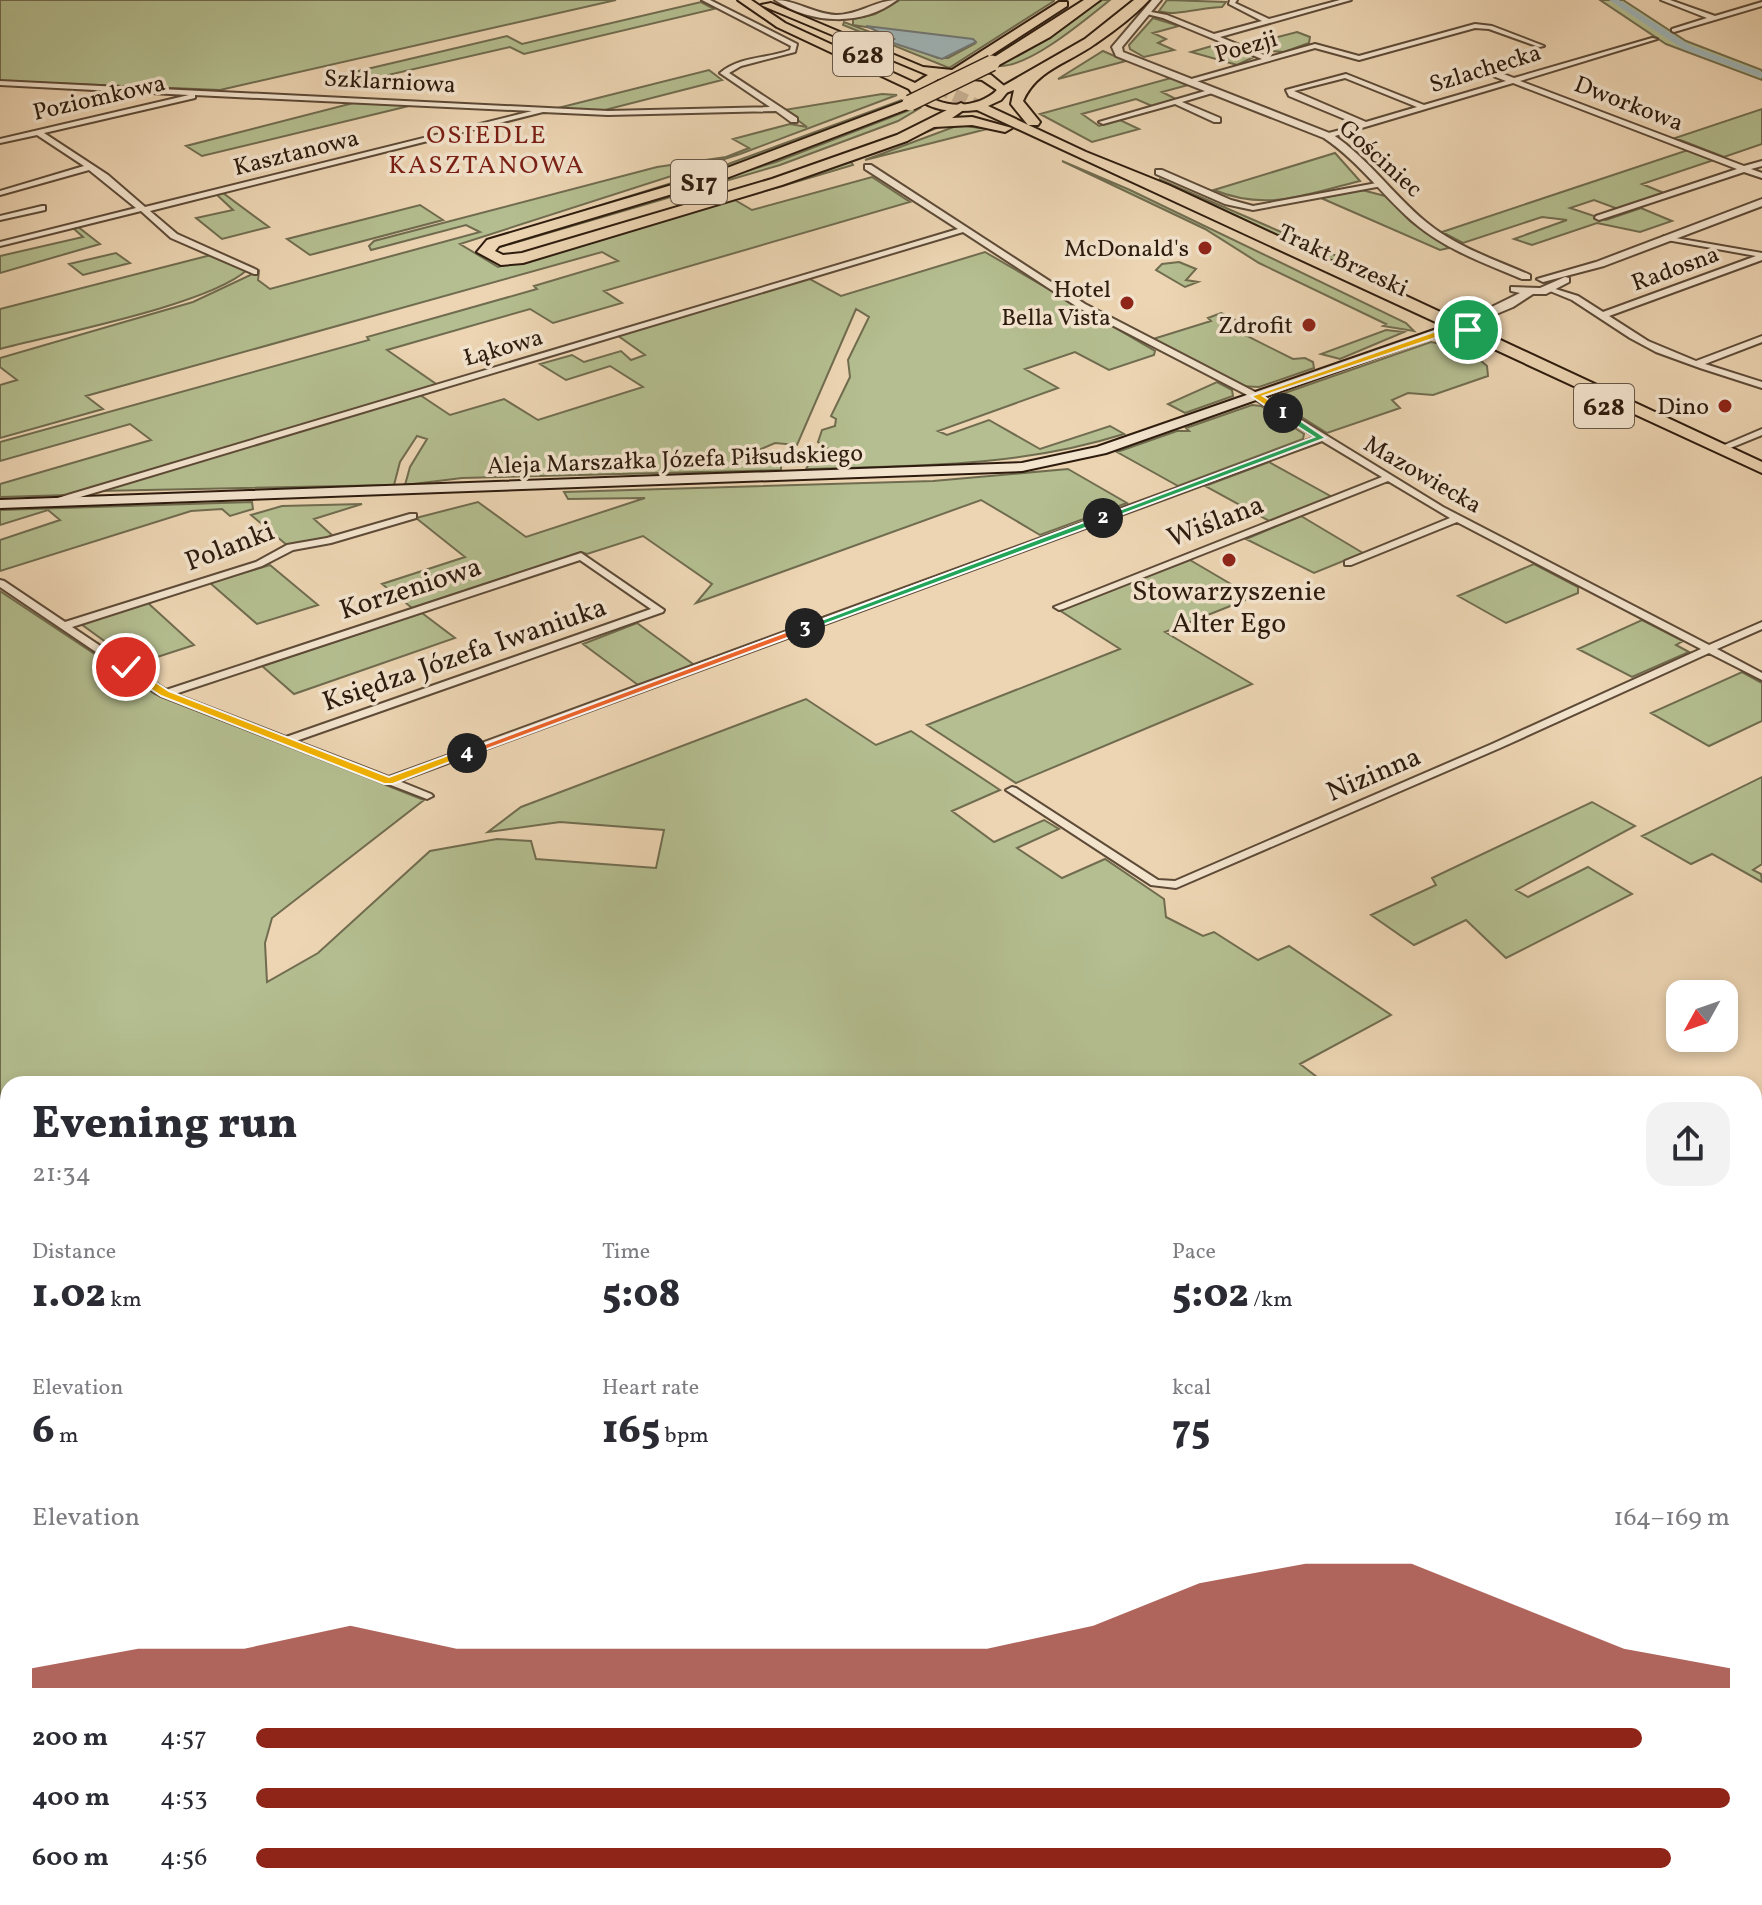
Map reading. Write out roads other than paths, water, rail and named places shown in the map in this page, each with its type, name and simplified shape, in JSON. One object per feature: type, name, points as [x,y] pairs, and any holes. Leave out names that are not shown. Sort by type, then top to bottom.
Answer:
[{"type":"highway","name":"S17","points":[[931,125],[752,191],[523,258],[495,258],[485,252],[489,245],[753,164],[915,90],[992,63],[1045,34],[1093,0]]},
{"type":"highway","points":[[992,100],[1144,7]]},
{"type":"highway","points":[[1033,122],[1020,110],[1016,96],[1023,85],[1042,70]]},
{"type":"highway","points":[[931,125],[961,107]]},
{"type":"highway","points":[[931,125],[972,121],[1005,128]]},
{"type":"main road","points":[[744,0],[804,19],[920,70],[986,78],[1000,84],[992,100]]},
{"type":"main road","points":[[744,0],[781,25],[915,90],[927,101],[961,107],[1144,191]]},
{"type":"main road","points":[[915,90],[925,80],[950,74],[1065,1]]},
{"type":"main road","points":[[961,107],[992,100],[1163,188]]},
{"type":"main road","name":"Trakt Brzeski","points":[[992,100],[1144,191],[1762,468]]},
{"type":"main road","name":"Trakt Brzeski","points":[[1082,155],[1163,188],[1762,480]]},
{"type":"main road","name":"Aleja Marszałka Józefa Piłsudskiego","points":[[0,504],[993,470],[1048,463],[1101,450],[1446,327]]},
{"type":"street","points":[[705,0],[792,42],[795,48],[785,55],[733,67],[724,73],[794,120]]},
{"type":"street","points":[[779,0],[823,17],[858,17],[893,0]]},
{"type":"street","points":[[1144,7],[1157,0]]},
{"type":"street","points":[[1234,0],[1231,3],[1236,8],[1268,21]]},
{"type":"street","points":[[1308,0],[1322,7]]},
{"type":"street","points":[[1214,36],[1348,0]]},
{"type":"street","points":[[1664,0],[1715,18]]},
{"type":"street","points":[[1674,30],[1762,4]]},
{"type":"street","points":[[1144,7],[1270,60]]},
{"type":"street","name":"Gościniec","points":[[1144,7],[1117,47],[1119,54],[1328,136],[1346,148],[1435,234],[1516,278]]},
{"type":"street","name":"Poezji","points":[[1191,82],[1319,46],[1359,58],[1478,26],[1541,46]]},
{"type":"street","name":"Szlachecka","points":[[1328,136],[1654,39]]},
{"type":"street","name":"Dworkowa","points":[[1480,68],[1762,176]]},
{"type":"street","points":[[1366,125],[1292,94],[1290,90],[1346,76],[1425,108]]},
{"type":"street","name":"Szklarniowa","points":[[0,83],[673,114],[778,109]]},
{"type":"street","points":[[1103,122],[1215,91]]},
{"type":"street","name":"Poziomkowa","points":[[0,141],[207,93]]},
{"type":"street","points":[[1175,102],[1217,120]]},
{"type":"street","name":"Kasztanowa","points":[[0,244],[550,109]]},
{"type":"street","points":[[38,132],[90,167],[193,247],[218,254],[254,272]]},
{"type":"street","points":[[1599,218],[1762,163]]},
{"type":"street","points":[[0,193],[90,167]]},
{"type":"street","name":"Mazowiecka","points":[[868,167],[1082,306],[1256,396],[1458,518],[1762,677]]},
{"type":"street","points":[[1159,172],[1228,202],[1253,208],[1382,184]]},
{"type":"street","points":[[1446,327],[1509,305],[1528,293],[1591,267],[1762,202]]},
{"type":"street","points":[[0,218],[42,208]]},
{"type":"street","name":"Łąkowa","points":[[54,502],[963,230]]},
{"type":"street","points":[[1667,238],[1762,256]]},
{"type":"street","name":"Radosna","points":[[1602,315],[1762,256]]},
{"type":"street","points":[[1516,278],[1548,285],[1573,295],[1648,345],[1762,385]]},
{"type":"street","points":[[1516,278],[1528,293]]},
{"type":"street","points":[[1446,327],[1496,304],[1516,278]]},
{"type":"street","points":[[1697,364],[1762,339]]},
{"type":"street","points":[[1720,449],[1762,432]]},
{"type":"street","points":[[389,781],[1321,438]]},
{"type":"street","name":"Wiślana","points":[[1059,607],[1388,478]]},
{"type":"street","name":"Polanki","points":[[64,626],[259,564],[290,547],[328,541],[413,516]]},
{"type":"street","points":[[1348,563],[1458,518]]},
{"type":"street","name":"Korzeniowa","points":[[165,694],[581,556],[659,610]]},
{"type":"street","points":[[0,583],[165,694],[427,796]]},
{"type":"street","name":"Księdza Józefa Iwaniuka","points":[[286,741],[659,610]]},
{"type":"street","name":"Nizinna","points":[[1012,790],[1155,883],[1176,885],[1762,625]]},
{"type":"water","points":[[866,26],[973,39],[976,42],[942,59],[893,43],[889,41],[894,39]]},
{"type":"waterway","points":[[1613,0],[1686,47],[1762,75]]},
{"type":"tunnel","points":[[920,79],[982,108]]},
{"type":"place","name":"McDonald's","points":[[1205,248]]},
{"type":"place","name":"Hotel Bella Vista","points":[[1127,303]]},
{"type":"place","name":"Zdrofit","points":[[1309,325]]},
{"type":"place","name":"Dino","points":[[1725,406]]},
{"type":"place","name":"Stowarzyszenie Alter Ego","points":[[1229,560]]},
{"type":"district","name":"OSIEDLE KASZTANOWA","points":[[487,149]]}]
